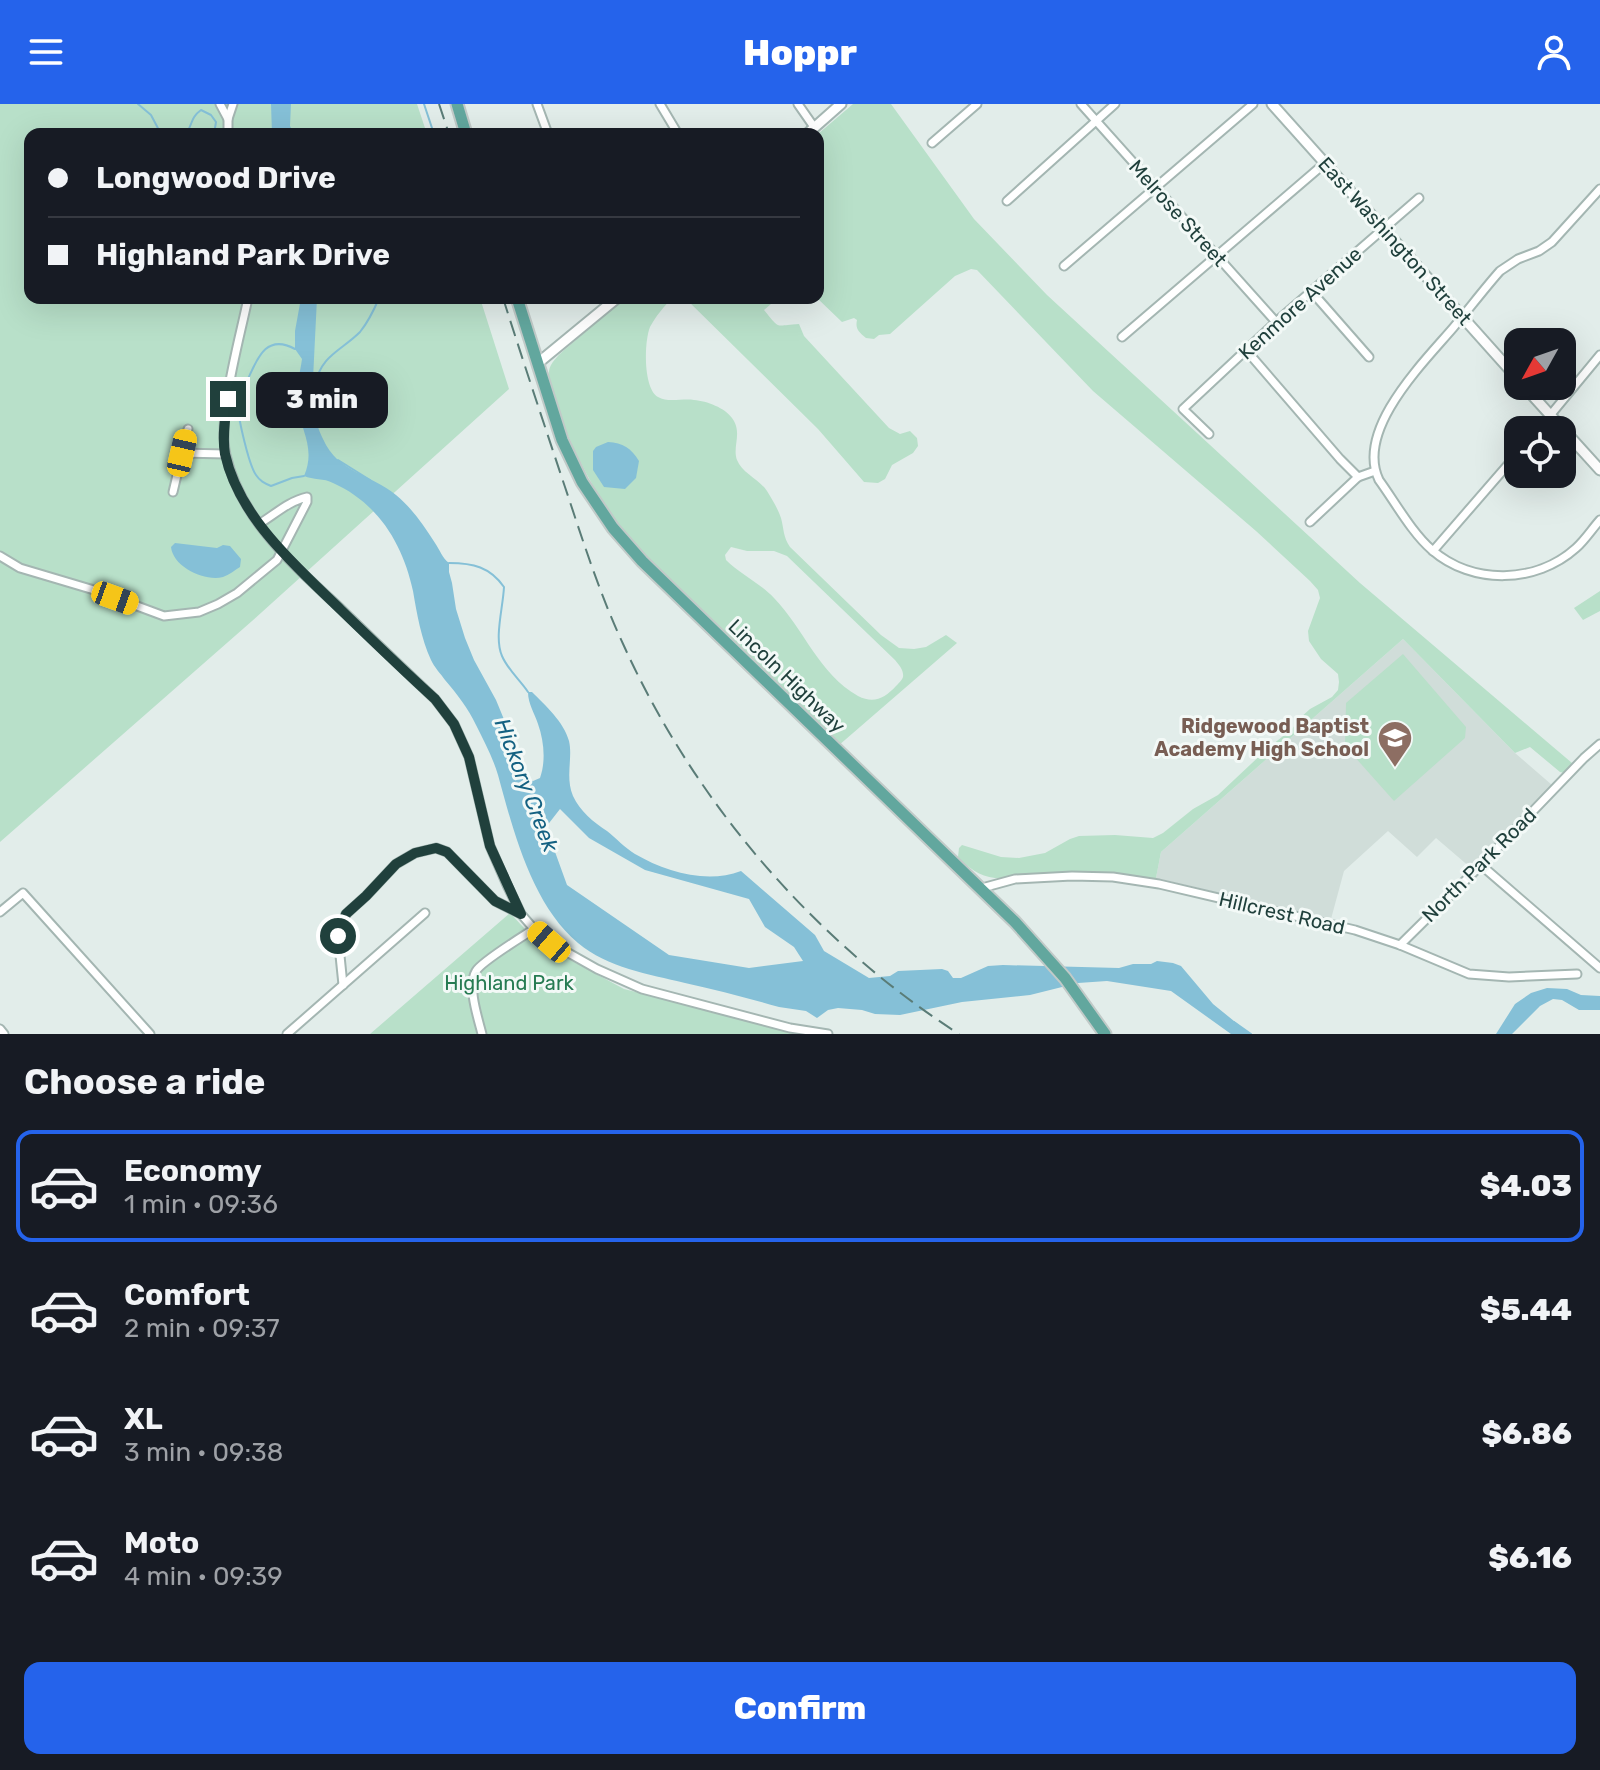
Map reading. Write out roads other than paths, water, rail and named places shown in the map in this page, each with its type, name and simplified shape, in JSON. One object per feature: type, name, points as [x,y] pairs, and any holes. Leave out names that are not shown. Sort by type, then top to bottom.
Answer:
[{"type":"main road","points":[[457,104],[464,128]]},
{"type":"main road","name":"Lincoln Highway","points":[[519,304],[562,440],[582,482],[613,528],[642,561],[982,888],[1075,990],[1105,1034]]},
{"type":"street","points":[[220,104],[228,119]]},
{"type":"street","points":[[228,128],[233,104]]},
{"type":"street","points":[[537,104],[546,128]]},
{"type":"street","points":[[660,104],[674,128]]},
{"type":"street","points":[[798,104],[809,128]]},
{"type":"street","points":[[813,128],[841,104]]},
{"type":"street","points":[[932,143],[977,104]]},
{"type":"street","name":"Melrose Street","points":[[1081,104],[1276,322]]},
{"type":"street","points":[[1007,201],[1115,104]]},
{"type":"street","points":[[1064,266],[1253,104]]},
{"type":"street","name":"East Washington Street","points":[[1272,104],[1504,364]]},
{"type":"street","points":[[1122,337],[1325,163]]},
{"type":"street","points":[[1600,189],[1552,242],[1500,271],[1407,381],[1383,418],[1376,440],[1375,471],[1422,540],[1453,564],[1474,573],[1498,576],[1542,569],[1575,549],[1600,520]]},
{"type":"street","name":"Kenmore Avenue","points":[[1209,434],[1183,409],[1276,322],[1419,198]]},
{"type":"street","points":[[1312,292],[1369,357]]},
{"type":"street","points":[[247,304],[224,420],[225,454],[236,484],[259,524],[281,553],[435,699],[454,724],[469,757],[490,846],[521,914],[549,942],[597,969],[642,989],[790,1028],[828,1034]]},
{"type":"street","points":[[538,363],[610,304]]},
{"type":"street","points":[[1246,350],[1358,477]]},
{"type":"street","points":[[1550,415],[1600,355]]},
{"type":"street","points":[[1537,400],[1600,470]]},
{"type":"street","points":[[173,492],[188,429]]},
{"type":"street","points":[[182,453],[225,454]]},
{"type":"street","points":[[1433,551],[1504,469]]},
{"type":"street","points":[[1310,522],[1358,477],[1375,471]]},
{"type":"street","points":[[0,556],[20,568],[94,590],[164,616],[199,612],[247,585],[277,560],[307,497],[259,524]]},
{"type":"street","name":"North Park Road","points":[[1400,945],[1600,744]]},
{"type":"street","points":[[343,985],[338,936],[346,914],[396,864],[415,853],[436,848],[447,852],[495,901],[521,914]]},
{"type":"street","points":[[1481,865],[1600,968]]},
{"type":"street","name":"Hillcrest Road","points":[[982,888],[1015,879],[1113,877],[1159,884],[1355,930],[1469,974],[1577,974]]},
{"type":"street","points":[[0,912],[23,893],[150,1034]]},
{"type":"street","points":[[287,1034],[425,913]]},
{"type":"street","points":[[482,1034],[472,981],[477,969],[534,929]]},
{"type":"street","points":[[0,1029],[4,1034]]},
{"type":"water","points":[[271,104],[291,104],[291,128],[272,128]]},
{"type":"water","points":[[300,304],[317,304],[313,379],[316,418],[322,436],[337,459],[402,500],[449,563],[456,609],[465,638],[496,700],[529,780],[540,778],[544,758],[540,731],[528,696],[528,692],[532,692],[554,714],[567,734],[573,796],[592,820],[635,854],[673,871],[714,876],[741,871],[815,935],[824,951],[869,978],[890,976],[898,971],[942,969],[953,978],[961,978],[988,966],[1003,965],[1119,968],[1157,961],[1173,963],[1181,966],[1213,1004],[1250,1034],[1231,1034],[1171,991],[1107,981],[1078,983],[1030,995],[962,1002],[900,1015],[838,1008],[828,1010],[817,1018],[806,1011],[629,969],[590,952],[562,927],[536,888],[488,750],[466,707],[431,660],[422,635],[409,574],[395,541],[375,514],[349,491],[330,481],[304,476],[309,457],[297,404],[302,359],[295,349]],"holes":[[[560,809],[589,838],[645,870],[749,899],[765,927],[794,947],[803,961],[749,968],[669,955],[567,885],[546,827]]]},
{"type":"water","points":[[608,442],[626,447],[639,461],[636,478],[625,489],[604,487],[593,470],[593,451]]},
{"type":"water","points":[[175,543],[217,548],[230,546],[241,559],[240,567],[223,577],[199,575],[177,561],[171,547]]},
{"type":"water","points":[[1547,988],[1600,996],[1600,1010],[1579,1010],[1562,1000],[1553,999],[1540,1006],[1512,1034],[1496,1034],[1515,1004],[1531,993]]},
{"type":"waterway","points":[[138,104],[151,115],[158,128]]},
{"type":"waterway","points":[[424,104],[432,128]]},
{"type":"waterway","points":[[189,128],[201,110],[211,115],[216,122],[215,128]]},
{"type":"waterway","points":[[315,385],[327,360],[360,332],[376,304]]},
{"type":"waterway","points":[[295,349],[277,344],[264,351],[239,395],[238,403],[246,449],[259,479],[271,486],[304,476]]},
{"type":"waterway","name":"Hickory Creek","points":[[338,460],[370,480]]},
{"type":"waterway","points":[[449,563],[480,568],[493,575],[504,587],[500,649],[507,666],[528,692]]},
{"type":"waterway","name":"Hickory Creek","points":[[1234,1022],[1251,1034]]},
{"type":"railway","points":[[439,104],[447,128]]},
{"type":"railway","points":[[505,304],[607,607],[653,704],[686,760],[723,813],[808,912],[855,956],[959,1034]]},
{"type":"place","name":"Ridgewood Baptist Academy High School","points":[[1395,769]]},
{"type":"park label","name":"Highland Park","points":[[509,983]]}]
